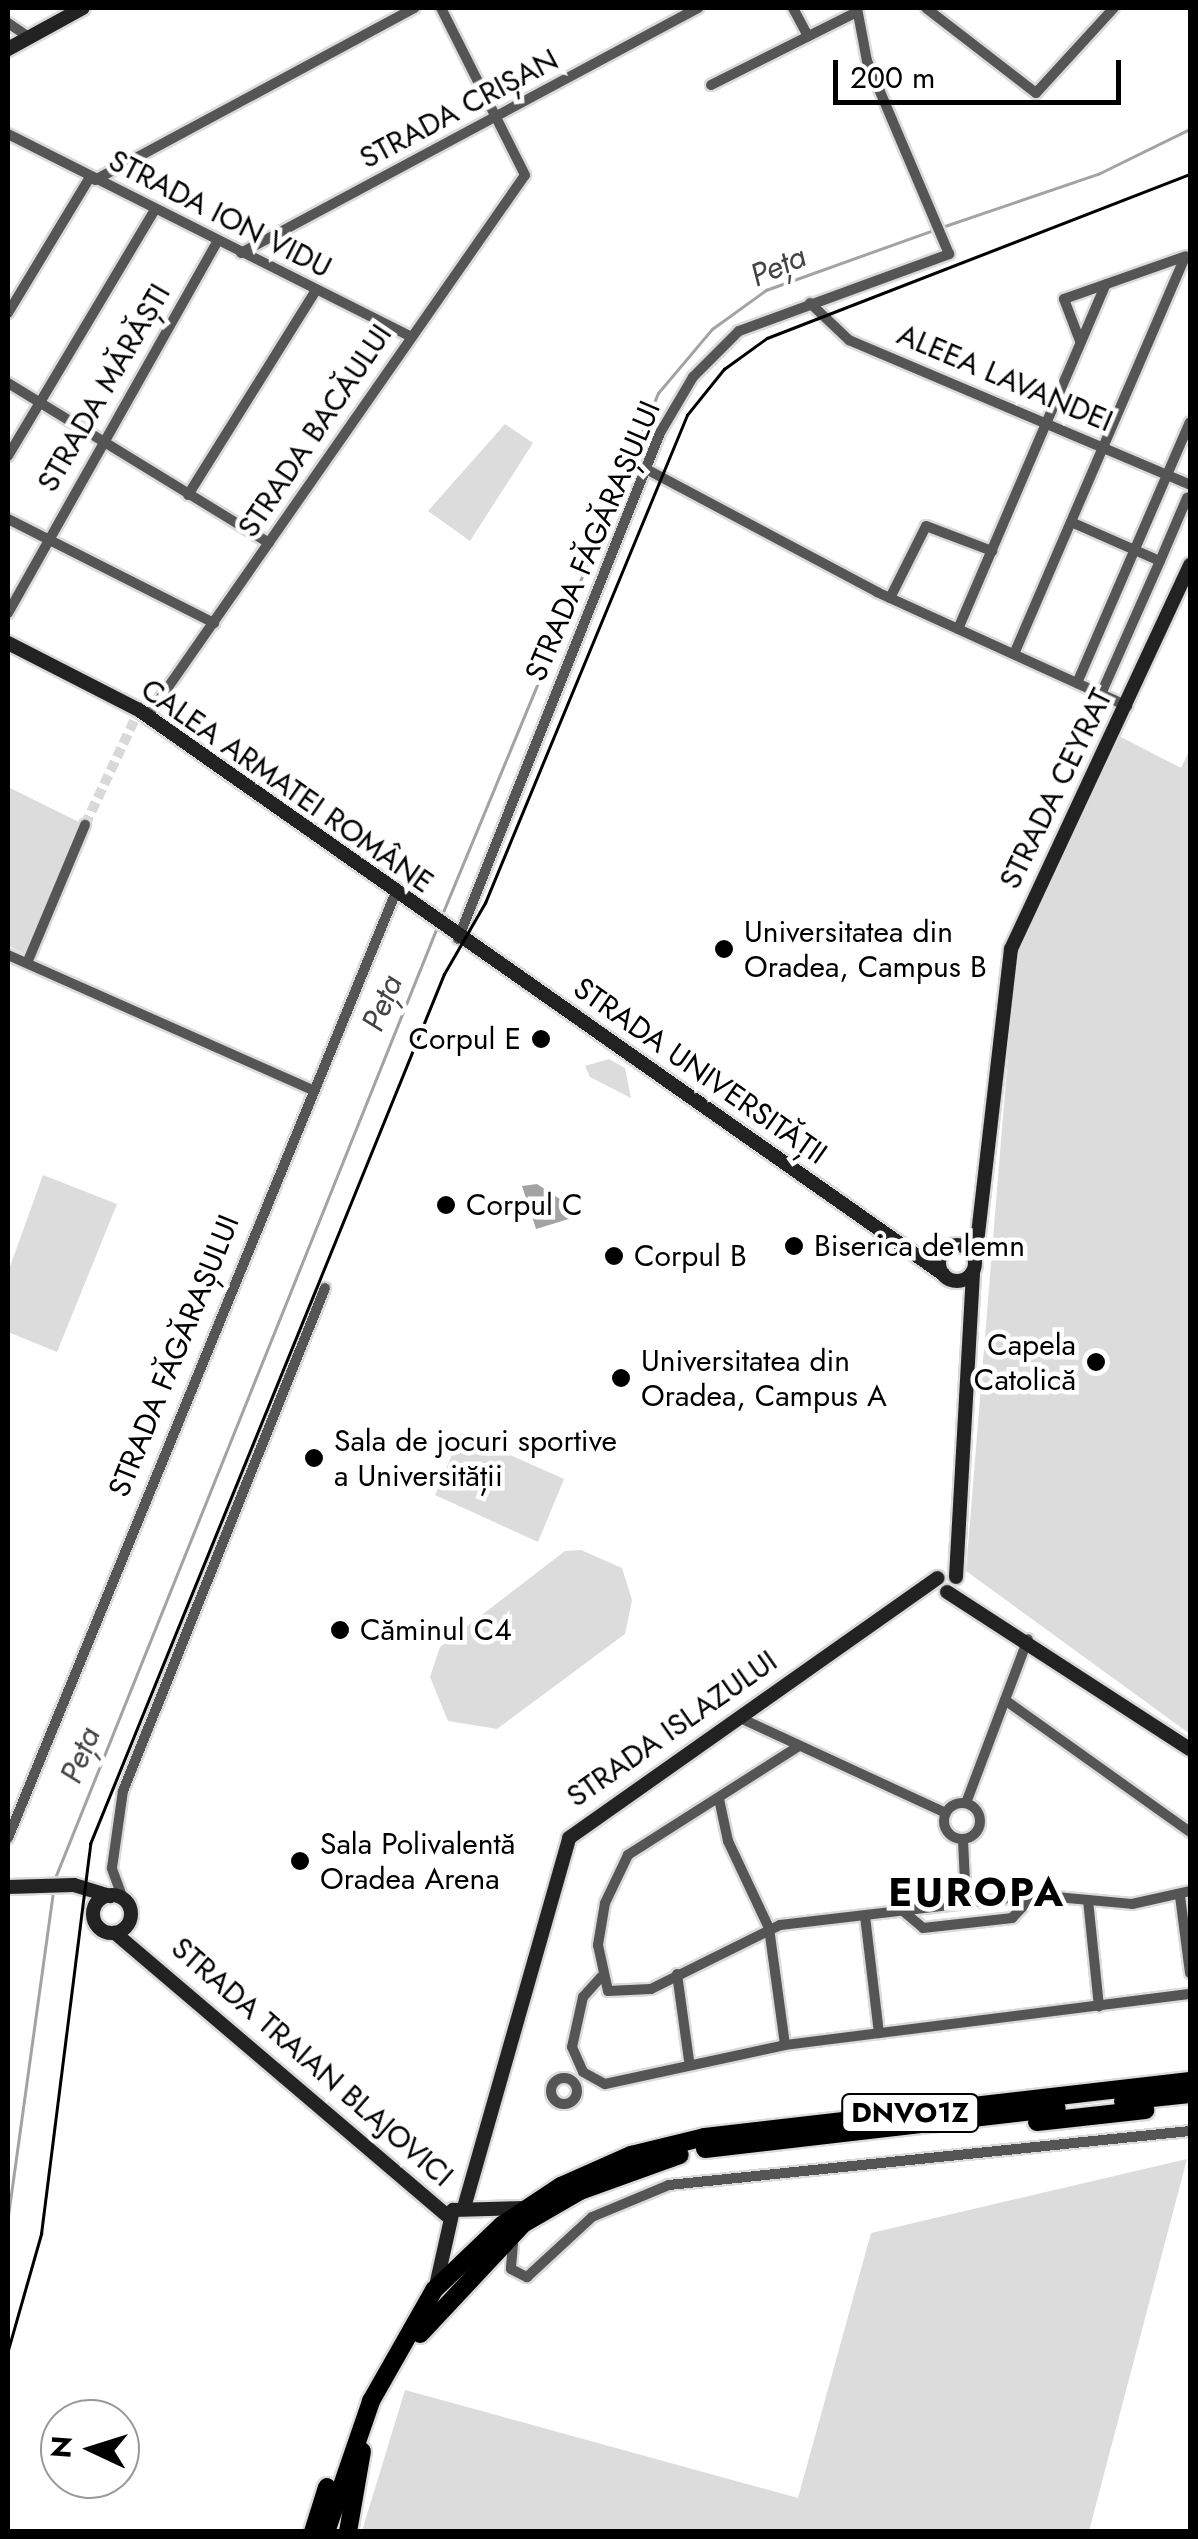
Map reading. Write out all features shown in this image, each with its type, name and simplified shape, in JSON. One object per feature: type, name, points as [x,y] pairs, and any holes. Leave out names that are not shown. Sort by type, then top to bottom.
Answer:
[{"type":"highway","points":[[902,2120],[1190,2070]]},
{"type":"highway","name":"DNVO1Z","points":[[336,2532],[362,2450],[410,2349],[448,2296],[549,2208],[664,2158],[902,2120],[1190,2081]]},
{"type":"highway","name":"DNVO1Z","points":[[326,2532],[362,2420],[434,2290],[524,2208],[662,2146],[1190,2094]]},
{"type":"highway","points":[[902,2120],[1190,2104]]},
{"type":"highway","points":[[313,2532],[340,2454],[362,2420]]},
{"type":"highway","points":[[348,2532],[362,2450]]},
{"type":"street","points":[[8,49],[83,8]]},
{"type":"street","points":[[8,313],[93,178],[415,8]]},
{"type":"street","points":[[441,8],[500,117]]},
{"type":"street","name":"STRADA CRIȘAN","points":[[242,252],[698,8]]},
{"type":"street","points":[[794,8],[808,36]]},
{"type":"street","points":[[926,8],[1029,92],[1114,8]]},
{"type":"street","points":[[711,85],[857,10]]},
{"type":"street","name":"STRADA FĂGĂRAȘULUI","points":[[455,938],[671,410],[721,345],[810,303],[949,251],[936,212],[867,61],[857,10]]},
{"type":"street","points":[[8,22],[29,37]]},
{"type":"street","name":"STRADA BACĂULUI","points":[[148,716],[408,336],[525,174],[500,117]]},
{"type":"street","name":"STRADA ION VIDU","points":[[8,136],[408,336]]},
{"type":"street","points":[[8,456],[154,211]]},
{"type":"street","name":"STRADA MĂRĂȘTI","points":[[8,613],[100,442],[218,242]]},
{"type":"street","points":[[1080,341],[1064,299],[1188,256]]},
{"type":"street","points":[[1014,654],[1188,256]]},
{"type":"street","points":[[958,629],[1106,284]]},
{"type":"street","points":[[188,495],[316,290]]},
{"type":"street","name":"ALEEA LAVANDEI","points":[[810,303],[849,340],[1190,485]]},
{"type":"street","points":[[8,383],[269,543]]},
{"type":"street","points":[[1077,683],[1190,422]]},
{"type":"street","points":[[646,469],[890,598],[1128,706]]},
{"type":"street","points":[[1101,694],[1187,498]]},
{"type":"street","points":[[8,519],[214,623]]},
{"type":"street","points":[[1071,522],[1160,561]]},
{"type":"street","points":[[890,598],[926,526],[992,551]]},
{"type":"street","name":"STRADA CEYRAT","points":[[974,1265],[982,1223],[1011,949],[1128,706],[1190,566]]},
{"type":"street","name":"CALEA ARMATEI ROMÂNE","points":[[8,643],[148,716],[455,938]]},
{"type":"street","points":[[26,963],[85,825]]},
{"type":"street","name":"STRADA FĂGĂRAȘULUI","points":[[8,1838],[310,1089],[394,896]]},
{"type":"street","name":"STRADA UNIVERSITĂȚII","points":[[455,938],[948,1277],[972,1318]]},
{"type":"street","points":[[8,954],[310,1089]]},
{"type":"street","points":[[914,1255],[948,1248],[982,1223]]},
{"type":"street","points":[[948,1248],[974,1265]]},
{"type":"street","points":[[948,1248],[948,1277],[974,1265]]},
{"type":"street","points":[[974,1265],[954,1552],[944,1583],[1190,1749]]},
{"type":"street","points":[[106,1899],[123,1790],[325,1288]]},
{"type":"street","name":"STRADA ISLAZULUI","points":[[466,2204],[570,1838],[734,1716],[944,1583]]},
{"type":"street","points":[[946,1814],[966,1803],[1028,1638]]},
{"type":"street","points":[[1005,1700],[1190,1832]]},
{"type":"street","points":[[734,1716],[946,1814]]},
{"type":"street","points":[[799,1746],[628,1855],[615,1873],[600,1977],[583,1997],[572,2046],[583,2072],[618,2083],[689,2060],[785,2044],[1190,1994]]},
{"type":"street","points":[[719,1799],[728,1842],[769,1928],[785,2044]]},
{"type":"street","points":[[966,1803],[980,1820],[964,1840],[966,1904]]},
{"type":"street","points":[[946,1814],[945,1828],[964,1840]]},
{"type":"street","points":[[106,1899],[112,1868]]},
{"type":"street","points":[[8,1887],[31,1883],[70,1886],[106,1899]]},
{"type":"street","points":[[600,1977],[622,1996],[678,1974],[769,1928],[1034,1895],[1088,1900],[1185,1893],[1190,1973]]},
{"type":"street","points":[[904,1911],[923,1928],[1012,1918],[1034,1895]]},
{"type":"street","name":"STRADA TRAIAN BLAJOVICI","points":[[142,1948],[130,1916],[106,1899],[96,1926],[142,1948],[447,2216]]},
{"type":"street","points":[[1088,1900],[1098,2006]]},
{"type":"street","points":[[115,1933],[130,1916]]},
{"type":"street","points":[[865,1916],[879,2033]]},
{"type":"street","points":[[678,1974],[689,2060]]},
{"type":"street","points":[[574,2082],[583,2072]]},
{"type":"street","points":[[549,2208],[508,2253],[512,2269],[527,2277],[547,2264],[592,2217],[682,2182],[1190,2130]]},
{"type":"street","name":"STRADA TRAIAN BLAJOVICI","points":[[434,2290],[447,2216],[466,2204],[524,2208]]},
{"type":"shaded area","points":[[505,424],[533,443],[470,541],[428,511]]},
{"type":"shaded area","points":[[1119,736],[1181,768],[1190,749],[1190,1734],[966,1571],[1017,944]]},
{"type":"shaded area","points":[[8,787],[85,825],[29,956],[8,946]]},
{"type":"shaded area","points":[[609,1059],[625,1068],[631,1098],[590,1077],[585,1066]]},
{"type":"shaded area","points":[[43,1175],[117,1204],[57,1352],[8,1332],[8,1272]]},
{"type":"shaded area","points":[[537,1184],[566,1203],[572,1218],[536,1229],[522,1186]]},
{"type":"shaded area","points":[[461,1433],[564,1479],[538,1542],[435,1495]]},
{"type":"shaded area","points":[[581,1550],[622,1568],[632,1600],[625,1634],[497,1729],[448,1721],[430,1677],[440,1647],[565,1551]]},
{"type":"shaded area","points":[[1187,2159],[1089,2531],[362,2531],[405,2390],[798,2498],[871,2233]]},
{"type":"waterway","name":"Peța","points":[[942,227],[1098,174],[1190,129]]},
{"type":"waterway","name":"Peța","points":[[441,917],[658,393],[712,329],[766,290],[934,230]]},
{"type":"waterway","name":"Peța","points":[[55,1878],[438,925]]},
{"type":"waterway","name":"Peța","points":[[8,2216],[53,1891]]},
{"type":"tunnel","points":[[85,825],[139,710]]},
{"type":"tram line","points":[[8,2350],[41,2234],[90,1844],[444,974],[485,903],[687,415],[724,369],[767,338],[1190,174]]},
{"type":"place","name":"Universitatea din Oradea, Campus B","points":[[724,949]]},
{"type":"place","name":"Corpul E","points":[[541,1039]]},
{"type":"place","name":"Corpul C","points":[[446,1205]]},
{"type":"place","name":"Biserica de lemn","points":[[794,1246]]},
{"type":"place","name":"Corpul B","points":[[614,1256]]},
{"type":"place","name":"Capela Catolică","points":[[1096,1362]]},
{"type":"place","name":"Universitatea din Oradea, Campus A","points":[[621,1378]]},
{"type":"place","name":"Sala de jocuri sportive a Universității","points":[[314,1458]]},
{"type":"place","name":"Căminul C4","points":[[340,1630]]},
{"type":"place","name":"Sala Polivalentă Oradea Arena","points":[[300,1861]]},
{"type":"district","name":"EUROPA","points":[[977,1892]]}]
